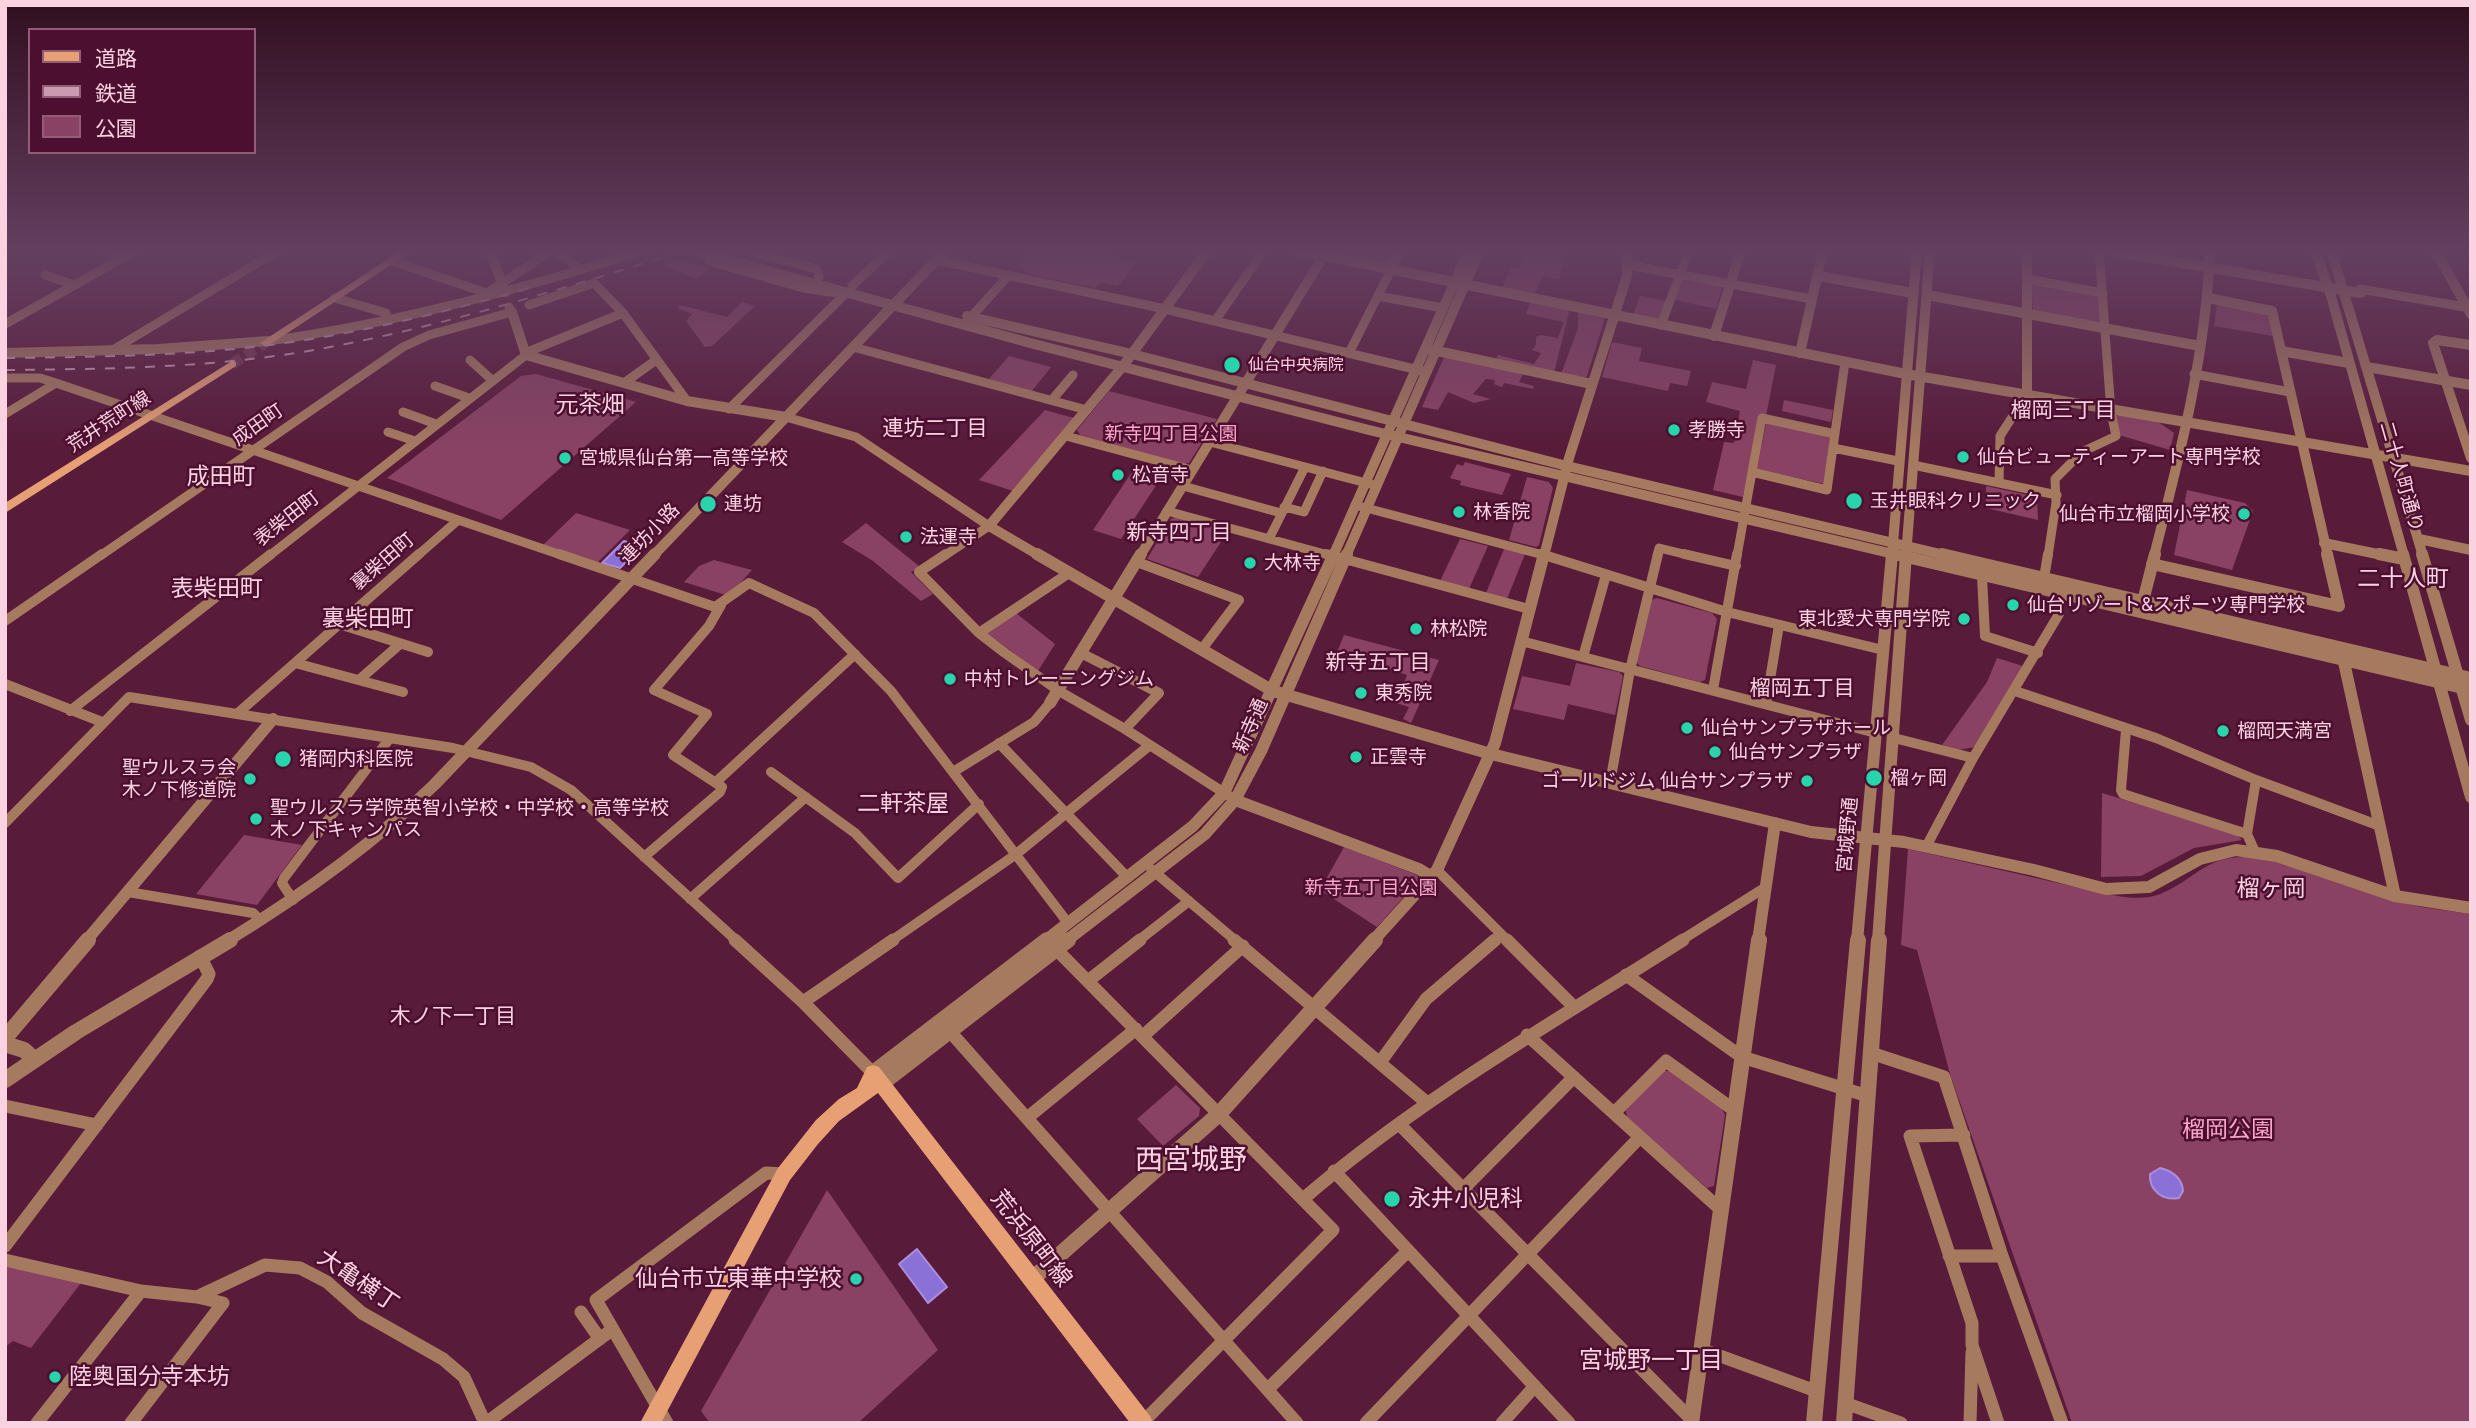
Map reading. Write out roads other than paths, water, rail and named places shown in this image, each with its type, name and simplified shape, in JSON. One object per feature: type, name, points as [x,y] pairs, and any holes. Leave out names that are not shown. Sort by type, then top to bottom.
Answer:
[{"type":"main road","points":[[266,342],[306,317]]},
{"type":"main road","name":"荒井荒町線","points":[[5,509],[232,364]]},
{"type":"main road","points":[[659,1417],[784,1174],[818,1131],[877,1079]]},
{"type":"main road","name":"荒浜原町線","points":[[877,1079],[1143,1422]]},
{"type":"street","points":[[111,351],[168,317]]},
{"type":"street","points":[[5,353],[111,351],[266,342],[410,317]]},
{"type":"street","name":"成田町","points":[[5,621],[410,343],[468,317]]},
{"type":"street","points":[[513,317],[525,354],[687,401],[786,417],[856,438],[989,526],[1279,693],[1491,754],[1811,832],[1926,847],[2034,870],[2106,889],[2124,890],[2158,884],[2200,859],[2219,853],[2255,852],[2395,896],[2471,908]]},
{"type":"street","name":"表柴田町","points":[[70,711],[525,354],[615,317]]},
{"type":"street","points":[[626,317],[687,401]]},
{"type":"street","points":[[729,409],[821,317]]},
{"type":"street","name":"連坊小路","points":[[5,1080],[110,1009],[293,900],[394,823],[882,317]]},
{"type":"street","points":[[948,317],[1237,397],[1393,435],[1746,508],[1982,576],[2059,594],[2141,607],[2471,678]]},
{"type":"street","points":[[971,317],[1246,383],[1744,520],[2044,578],[2344,662],[2466,689]]},
{"type":"street","points":[[1159,317],[1123,366],[989,526],[919,572],[979,633],[1059,691],[1125,729],[1230,796],[1435,874],[1501,934],[1573,1006]]},
{"type":"street","points":[[1197,317],[1421,371]]},
{"type":"street","points":[[1215,321],[1218,317]]},
{"type":"street","points":[[953,772],[1034,722],[1051,703],[1287,317]]},
{"type":"street","points":[[1349,353],[1367,317]]},
{"type":"street","name":"新寺通","points":[[1431,349],[1440,317]]},
{"type":"street","name":"新寺通","points":[[877,1079],[1150,869],[1205,835],[1230,796],[1249,777],[1279,693],[1445,317]]},
{"type":"street","points":[[1031,1279],[1219,1114],[1435,874],[1491,754],[1565,472],[1613,317]]},
{"type":"street","points":[[1622,317],[1906,374],[1919,374],[2471,471]]},
{"type":"street","points":[[1661,325],[1664,317]]},
{"type":"street","points":[[1714,336],[1720,317]]},
{"type":"street","points":[[1800,353],[1808,317]]},
{"type":"street","name":"宮城野通","points":[[1844,1423],[1894,738],[1899,551],[1898,461],[1911,317]]},
{"type":"street","name":"宮城野通","points":[[1814,1423],[1883,650],[1913,465],[1925,317]]},
{"type":"street","points":[[1999,483],[2000,436],[2027,394],[2027,317]]},
{"type":"street","points":[[2042,317],[2200,346]]},
{"type":"street","points":[[2044,578],[2057,495],[2055,479],[2067,462],[2097,443],[2116,436],[2111,408],[2104,317]]},
{"type":"street","points":[[2141,607],[2188,422],[2205,317]]},
{"type":"street","points":[[2152,564],[2339,606],[2273,317]]},
{"type":"street","name":"二十人町通り","points":[[2336,317],[2471,797]]},
{"type":"street","name":"二十人町通り","points":[[2353,317],[2457,675],[2466,689],[2471,720]]},
{"type":"street","points":[[2471,345],[2433,341],[2471,458]]},
{"type":"street","points":[[853,348],[1087,410]]},
{"type":"street","points":[[1431,349],[1592,384]]},
{"type":"street","points":[[2281,351],[2349,363]]},
{"type":"street","points":[[470,360],[493,380]]},
{"type":"street","points":[[624,383],[656,360]]},
{"type":"street","points":[[1752,472],[1827,489],[1845,362]]},
{"type":"street","points":[[2367,367],[2471,385]]},
{"type":"street","points":[[2194,374],[2290,392]]},
{"type":"street","points":[[1052,400],[1073,375]]},
{"type":"street","points":[[5,378],[40,378],[56,383],[715,607],[749,583],[814,613],[913,718],[1068,923]]},
{"type":"street","points":[[5,414],[56,383]]},
{"type":"street","points":[[435,386],[470,398]]},
{"type":"street","points":[[404,412],[436,424]]},
{"type":"street","points":[[1713,690],[1762,418],[1835,434]]},
{"type":"street","points":[[388,432],[415,441]]},
{"type":"street","points":[[1066,436],[1192,470]]},
{"type":"street","points":[[1210,442],[1371,484]]},
{"type":"street","points":[[1833,447],[1898,461]]},
{"type":"street","points":[[1913,465],[2057,495]]},
{"type":"street","points":[[1269,538],[1305,467]]},
{"type":"street","points":[[1183,486],[1283,510],[1304,512],[1323,471]]},
{"type":"street","points":[[1361,506],[1543,555],[1727,612],[1883,650]]},
{"type":"street","points":[[1167,511],[1529,608]]},
{"type":"street","name":"裏柴田町","points":[[238,713],[457,521]]},
{"type":"street","points":[[2419,539],[2471,550]]},
{"type":"street","points":[[2324,543],[2404,559]]},
{"type":"street","points":[[1610,783],[1630,670],[1659,548],[1735,566]]},
{"type":"street","points":[[1137,562],[1239,600],[1202,649]]},
{"type":"street","points":[[979,633],[1069,573]]},
{"type":"street","points":[[1583,657],[1606,575]]},
{"type":"street","points":[[1982,576],[1985,636],[2038,653]]},
{"type":"street","points":[[1926,847],[1973,758],[2059,614],[2059,594]]},
{"type":"street","points":[[644,857],[720,792],[722,787],[673,755],[707,714],[654,690],[709,626],[721,604]]},
{"type":"street","points":[[339,624],[428,652]]},
{"type":"street","points":[[1766,704],[1779,625]]},
{"type":"street","points":[[1521,641],[1876,733]]},
{"type":"street","points":[[359,680],[400,644]]},
{"type":"street","points":[[1081,653],[1159,692],[1125,729]]},
{"type":"street","points":[[716,782],[855,654]]},
{"type":"street","points":[[2344,662],[2395,896]]},
{"type":"street","points":[[295,663],[403,692]]},
{"type":"street","points":[[5,684],[102,722]]},
{"type":"street","points":[[2015,691],[2156,738],[2256,780],[2380,826]]},
{"type":"street","points":[[5,823],[129,697],[466,751],[531,767],[571,790],[803,1002],[877,1079]]},
{"type":"street","points":[[5,1038],[274,719]]},
{"type":"street","points":[[2126,730],[2120,790],[2123,794],[2247,834]]},
{"type":"street","points":[[293,900],[282,883],[284,878],[390,738]]},
{"type":"street","points":[[1894,738],[1973,758]]},
{"type":"street","points":[[999,743],[1128,878]]},
{"type":"street","points":[[803,1002],[1015,855],[1150,745]]},
{"type":"street","points":[[771,772],[855,833],[898,878],[979,804]]},
{"type":"street","points":[[2255,852],[2247,834],[2256,780]]},
{"type":"street","points":[[690,899],[806,797]]},
{"type":"street","points":[[1691,1421],[1775,823]]},
{"type":"street","points":[[1150,869],[1381,1061],[1426,1102]]},
{"type":"street","name":"新寺通","points":[[1052,945],[1068,923],[1128,878],[1150,869]]},
{"type":"street","points":[[1303,1199],[1334,1171],[1426,1102],[1527,1035],[1766,887]]},
{"type":"street","points":[[128,892],[253,913],[260,920]]},
{"type":"street","points":[[1088,981],[1189,901]]},
{"type":"street","points":[[1381,1061],[1426,999],[1501,934]]},
{"type":"street","points":[[1052,945],[1333,1230],[1143,1422]]},
{"type":"street","points":[[1027,1118],[1139,1032],[1243,946]]},
{"type":"street","points":[[5,1246],[207,979],[209,974],[200,956]]},
{"type":"street","points":[[1626,975],[1742,1057],[1868,1096]]},
{"type":"street","points":[[945,1026],[1297,1423]]},
{"type":"street","points":[[1527,1035],[1720,1209]]},
{"type":"street","points":[[5,1044],[24,1050],[34,1059]]},
{"type":"street","points":[[1871,1053],[1944,1077],[2002,1256],[2062,1423]]},
{"type":"street","points":[[1614,1113],[1666,1061],[1734,1110]]},
{"type":"street","points":[[1464,1188],[1574,1077]]},
{"type":"street","points":[[5,1106],[97,1125]]},
{"type":"street","points":[[1399,1124],[1691,1421]]},
{"type":"street","points":[[1964,1135],[1910,1136],[1972,1323],[1970,1423]]},
{"type":"street","points":[[1366,1423],[1640,1138]]},
{"type":"street","points":[[1334,1171],[1569,1423]]},
{"type":"street","points":[[659,1417],[596,1300],[766,1172],[784,1174]]},
{"type":"street","points":[[1268,1390],[1408,1251]]},
{"type":"street","points":[[1949,1256],[2002,1256]]},
{"type":"street","points":[[5,1259],[141,1292],[197,1297],[223,1303],[131,1423]]},
{"type":"street","name":"大亀横丁","points":[[197,1297],[265,1265],[300,1268],[327,1282],[370,1318],[443,1359],[464,1377],[485,1423]]},
{"type":"street","points":[[37,1423],[141,1292]]},
{"type":"street","points":[[580,1312],[600,1339]]},
{"type":"street","points":[[485,1423],[613,1329]]},
{"type":"street","points":[[1972,1345],[1998,1423]]},
{"type":"street","points":[[1701,1349],[1816,1391]]},
{"type":"street","points":[[1502,1423],[1535,1387]]},
{"type":"street","points":[[1845,1403],[1901,1423]]},
{"type":"tunnel","points":[[232,364],[265,343]]},
{"type":"railway","points":[[5,358],[171,354],[237,349],[336,335],[419,317]]},
{"type":"railway","points":[[5,370],[117,368],[265,357],[351,343],[460,317]]},
{"type":"place","name":"仙台中央病院","points":[[1232,365]]},
{"type":"place","name":"孝勝寺","points":[[1674,430]]},
{"type":"place","name":"仙台ビューティーアート専門学校","points":[[1963,457]]},
{"type":"place","name":"宮城県仙台第一高等学校","points":[[565,458]]},
{"type":"place","name":"松音寺","points":[[1118,475]]},
{"type":"place","name":"玉井眼科クリニック","points":[[1854,501]]},
{"type":"place","name":"連坊","points":[[708,504]]},
{"type":"place","name":"林香院","points":[[1459,512]]},
{"type":"place","name":"仙台市立榴岡小学校","points":[[2244,514]]},
{"type":"place","name":"法運寺","points":[[906,537]]},
{"type":"place","name":"大林寺","points":[[1250,563]]},
{"type":"place","name":"仙台リゾート&スポーツ専門学校","points":[[2013,605]]},
{"type":"place","name":"東北愛犬専門学院","points":[[1964,619]]},
{"type":"place","name":"林松院","points":[[1416,629]]},
{"type":"place","name":"中村トレーニングジム","points":[[950,679]]},
{"type":"place","name":"東秀院","points":[[1361,693]]},
{"type":"place","name":"仙台サンプラザホール","points":[[1687,728]]},
{"type":"place","name":"榴岡天満宮","points":[[2223,731]]},
{"type":"place","name":"仙台サンプラザ","points":[[1715,752]]},
{"type":"place","name":"正雲寺","points":[[1356,757]]},
{"type":"place","name":"猪岡内科医院","points":[[283,759]]},
{"type":"place","name":"榴ヶ岡","points":[[1874,778]]},
{"type":"place","name":"聖ウルスラ会 木ノ下修道院","points":[[250,779]]},
{"type":"place","name":"ゴールドジム 仙台サンプラザ","points":[[1807,781]]},
{"type":"place","name":"聖ウルスラ学院英智小学校・中学校・高等学校 木ノ下キャンパス","points":[[256,819]]},
{"type":"place","name":"永井小児科","points":[[1392,1199]]},
{"type":"place","name":"仙台市立東華中学校","points":[[856,1279]]},
{"type":"place","name":"陸奥国分寺本坊","points":[[55,1377]]},
{"type":"district","name":"元茶畑","points":[[590,405]]},
{"type":"district","name":"榴岡三丁目","points":[[2063,411]]},
{"type":"district","name":"連坊二丁目","points":[[935,429]]},
{"type":"district","name":"成田町","points":[[221,477]]},
{"type":"district","name":"新寺四丁目","points":[[1179,533]]},
{"type":"district","name":"二十人町","points":[[2403,579]]},
{"type":"district","name":"表柴田町","points":[[217,589]]},
{"type":"district","name":"裏柴田町","points":[[368,619]]},
{"type":"district","name":"新寺五丁目","points":[[1378,663]]},
{"type":"district","name":"榴岡五丁目","points":[[1802,689]]},
{"type":"district","name":"二軒茶屋","points":[[903,804]]},
{"type":"district","name":"榴ヶ岡","points":[[2271,889]]},
{"type":"district","name":"木ノ下一丁目","points":[[453,1017]]},
{"type":"district","name":"西宮城野","points":[[1191,1161]]},
{"type":"district","name":"宮城野一丁目","points":[[1651,1361]]},
{"type":"park label","name":"新寺四丁目公園","points":[[1171,434]]},
{"type":"park label","name":"新寺五丁目公園","points":[[1371,888]]},
{"type":"park label","name":"榴岡公園","points":[[2228,1130]]}]
